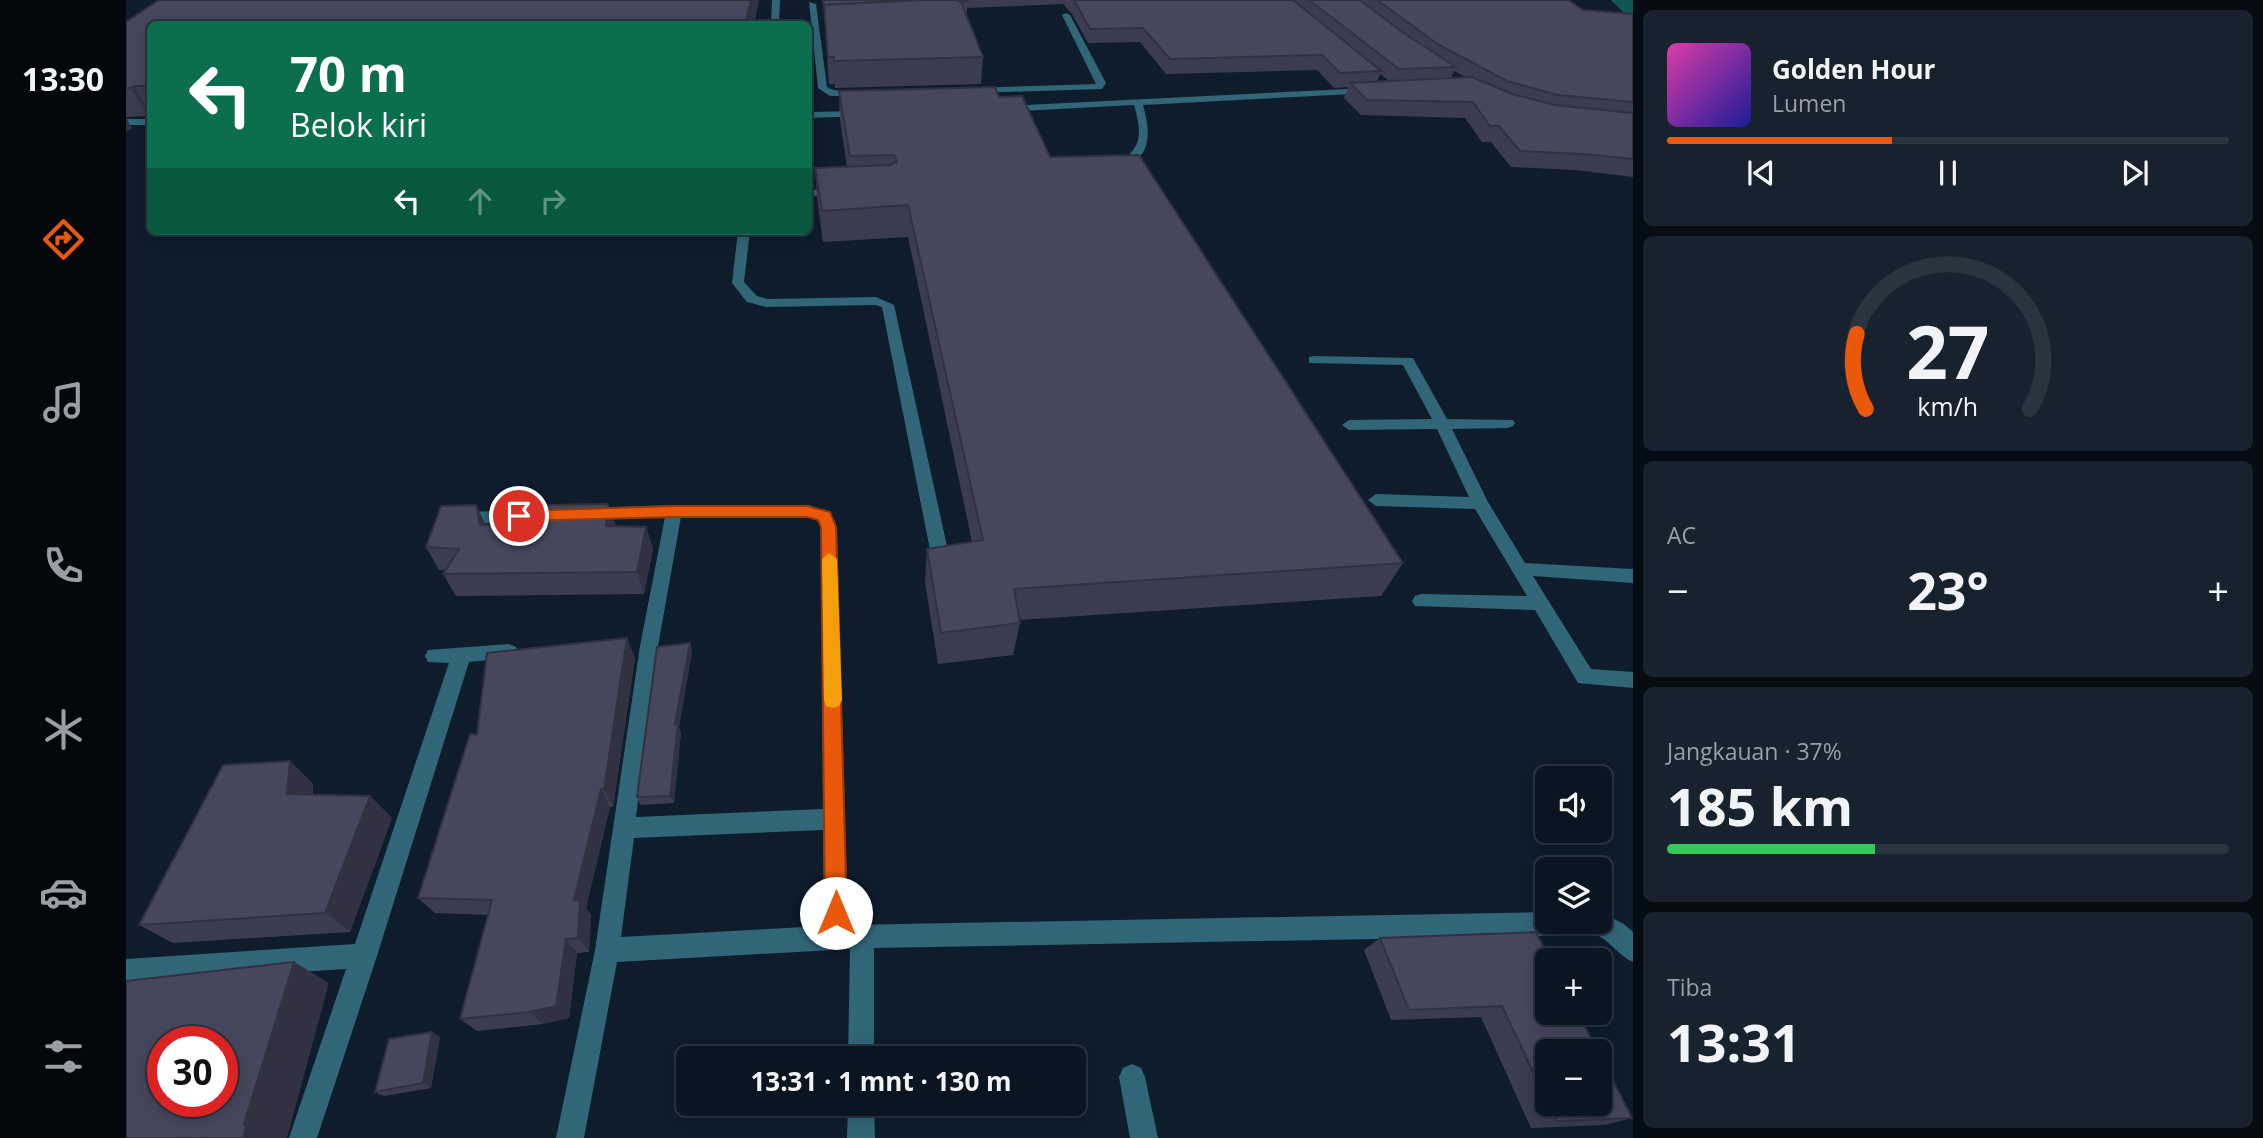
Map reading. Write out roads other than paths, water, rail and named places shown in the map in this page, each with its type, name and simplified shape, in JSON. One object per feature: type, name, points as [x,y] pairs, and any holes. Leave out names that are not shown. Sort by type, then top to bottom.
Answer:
[{"type":"street","points":[[775,21],[776,0]]},
{"type":"street","points":[[812,4],[812,26],[823,88],[830,93],[872,94]]},
{"type":"street","points":[[965,91],[1099,86],[1102,83],[1066,15]]},
{"type":"street","points":[[812,26],[830,25]]},
{"type":"street","points":[[996,110],[1377,91]]},
{"type":"street","points":[[1106,174],[1126,163],[1143,147],[1146,132],[1138,104]]},
{"type":"street","points":[[1023,109],[1028,121]]},
{"type":"street","points":[[812,115],[877,113]]},
{"type":"street","points":[[126,122],[147,122]]},
{"type":"street","points":[[812,193],[849,192]]},
{"type":"street","points":[[744,235],[738,283],[743,292],[752,299],[766,303],[876,301],[888,305],[941,560]]},
{"type":"street","points":[[1314,360],[1408,361],[1443,424],[1480,503],[1585,677],[1633,680]]},
{"type":"street","points":[[1349,425],[1508,423]]},
{"type":"street","points":[[1376,500],[1480,503]]},
{"type":"street","points":[[570,1138],[607,950],[624,828],[642,647],[674,511]]},
{"type":"street","points":[[467,518],[674,511],[807,511],[824,516],[828,522],[836,937]]},
{"type":"street","points":[[1521,569],[1633,576]]},
{"type":"street","points":[[1422,601],[1542,603]]},
{"type":"street","points":[[435,656],[529,651]]},
{"type":"street","points":[[303,1138],[463,654]]},
{"type":"street","points":[[624,828],[835,819]]},
{"type":"street","points":[[607,950],[836,937],[1598,923],[1616,932],[1633,950]]},
{"type":"street","points":[[861,1046],[862,938]]},
{"type":"street","points":[[126,971],[365,956]]},
{"type":"street","points":[[1132,1077],[1144,1138]]},
{"type":"street","points":[[860,1138],[861,1116]]},
{"type":"waterway","points":[[1625,0],[1633,6]]}]
